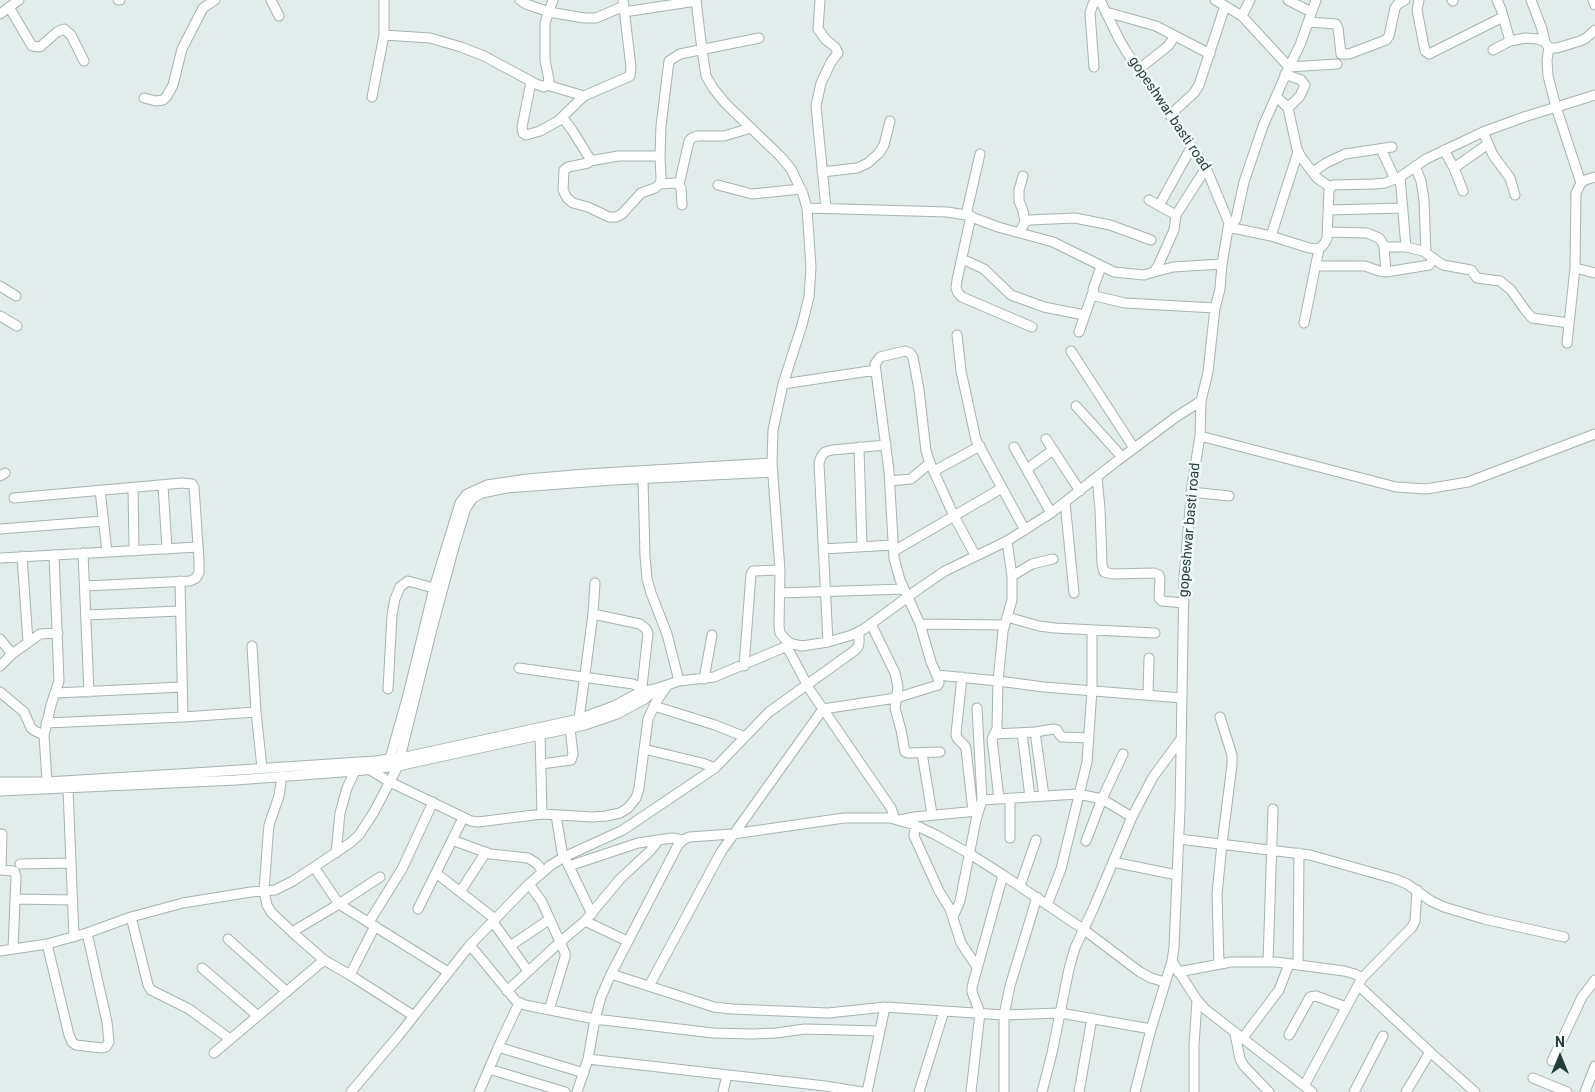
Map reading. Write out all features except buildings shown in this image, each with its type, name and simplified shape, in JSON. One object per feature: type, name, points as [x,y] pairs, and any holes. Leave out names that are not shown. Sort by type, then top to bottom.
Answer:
[{"type":"street","points":[[0,14],[19,0]]},
{"type":"street","points":[[144,98],[156,101],[163,100],[167,96],[173,85],[184,44],[203,8],[215,0]]},
{"type":"street","points":[[271,0],[278,16]]},
{"type":"street","points":[[372,97],[384,35],[384,0]]},
{"type":"street","points":[[520,0],[549,12],[591,18],[624,6],[696,0],[706,76],[725,103],[782,157],[791,169],[801,189],[807,208],[811,267],[809,297],[783,384],[773,430],[773,468],[780,570],[780,633],[790,646],[806,684],[891,808],[897,820]]},
{"type":"street","points":[[547,86],[549,80],[545,60],[544,31],[553,0]]},
{"type":"street","points":[[820,0],[820,32],[835,47],[838,53],[831,62],[821,83],[816,106],[826,208]]},
{"type":"street","points":[[1094,67],[1090,13],[1093,4],[1100,0]]},
{"type":"street","name":"gopeshwar basti road","points":[[1100,0],[1118,37],[1206,168],[1229,225],[1208,372],[1201,401],[1200,436],[1192,492],[1184,578],[1179,839],[1174,947],[1172,961],[1151,1029],[1135,1092]]},
{"type":"street","points":[[1215,0],[1242,16],[1287,71],[1305,85],[1300,96],[1288,108]]},
{"type":"street","points":[[1242,16],[1250,0]]},
{"type":"street","points":[[1288,0],[1311,12]]},
{"type":"street","points":[[1229,225],[1236,219],[1250,163],[1276,96],[1300,45],[1316,0]]},
{"type":"street","points":[[1308,22],[1336,24],[1341,54],[1349,54],[1386,40],[1389,36],[1395,8],[1405,0]]},
{"type":"street","points":[[1419,0],[1417,10],[1425,51],[1429,54],[1503,17]]},
{"type":"street","points":[[1497,0],[1510,41]]},
{"type":"street","points":[[1531,0],[1547,45],[1548,76],[1556,107],[1582,184]]},
{"type":"street","points":[[1593,0],[1595,5]]},
{"type":"street","points":[[531,82],[522,127],[523,134],[526,135],[540,131],[563,118],[584,96],[630,76],[631,67],[624,6]]},
{"type":"street","points":[[1170,114],[1194,93],[1199,85],[1225,6]]},
{"type":"street","points":[[9,7],[32,46],[40,47],[57,32],[64,29],[71,35],[84,61]]},
{"type":"street","points":[[1106,12],[1156,26],[1210,54]]},
{"type":"street","points":[[1493,50],[1510,41],[1526,38],[1538,39],[1547,45],[1557,48],[1580,41],[1595,30]]},
{"type":"street","points":[[384,35],[430,38],[461,46],[540,86],[547,86],[584,96]]},
{"type":"street","points":[[1139,69],[1168,46],[1175,36]]},
{"type":"street","points":[[660,184],[663,109],[669,61],[680,54],[759,38]]},
{"type":"street","points":[[1287,71],[1337,64]]},
{"type":"street","points":[[1330,187],[1337,184],[1374,184],[1397,178],[1426,159],[1483,132],[1595,95]]},
{"type":"street","points":[[1276,96],[1288,108],[1298,152],[1313,172],[1330,187]]},
{"type":"street","points":[[563,118],[589,155],[590,161]]},
{"type":"street","points":[[822,172],[856,168],[868,163],[879,153],[884,145],[890,121]]},
{"type":"street","points":[[682,205],[681,188],[679,185],[689,141],[697,136],[724,136],[751,128]]},
{"type":"street","points":[[1483,132],[1493,155],[1510,178],[1515,195]]},
{"type":"street","points":[[1454,168],[1488,144]]},
{"type":"street","points":[[1160,202],[1192,146]]},
{"type":"street","points":[[1313,172],[1345,154],[1392,147]]},
{"type":"street","points":[[1381,149],[1397,178],[1406,247]]},
{"type":"street","points":[[1444,150],[1463,190]]},
{"type":"street","points":[[1271,236],[1298,152]]},
{"type":"street","points":[[980,154],[957,280],[958,293],[962,297],[1032,327]]},
{"type":"street","points":[[660,156],[618,156],[568,167],[564,170],[564,190],[567,198],[573,203],[588,207],[609,217],[616,217],[622,214],[641,193],[660,184],[679,185]]},
{"type":"street","points":[[1316,266],[1365,266],[1386,272],[1428,265],[1430,256],[1424,200],[1421,181],[1415,166]]},
{"type":"street","points":[[1154,272],[1174,230],[1176,215],[1206,168]]},
{"type":"street","points":[[1019,233],[1025,222],[1018,190],[1023,176]]},
{"type":"street","points":[[1567,344],[1575,268],[1576,193],[1585,180],[1595,177]]},
{"type":"street","points":[[718,185],[752,194],[801,189]]},
{"type":"street","points":[[1304,323],[1319,249],[1324,244],[1328,232],[1330,187]]},
{"type":"street","points":[[1149,200],[1176,215]]},
{"type":"street","points":[[807,208],[947,212],[969,216],[998,227],[1053,242],[1101,267],[1124,274],[1144,275],[1173,267],[1222,264]]},
{"type":"street","points":[[1329,210],[1402,208]]},
{"type":"street","points":[[1025,222],[1039,219],[1075,218],[1110,225],[1151,240]]},
{"type":"street","points":[[1229,225],[1309,248],[1319,249]]},
{"type":"street","points":[[1328,232],[1372,234],[1379,238],[1384,247],[1386,272]]},
{"type":"street","points":[[1384,247],[1406,247],[1423,251],[1443,265],[1471,270],[1477,278],[1503,282],[1532,318],[1569,323]]},
{"type":"street","points":[[962,259],[984,269],[1011,295],[1044,307],[1084,316]]},
{"type":"street","points":[[1078,332],[1101,267]]},
{"type":"street","points":[[1575,268],[1595,273]]},
{"type":"street","points":[[0,286],[16,296]]},
{"type":"street","points":[[1093,292],[1095,296],[1125,303],[1216,308]]},
{"type":"street","points":[[0,316],[17,326]]},
{"type":"street","points":[[956,335],[972,424],[980,446],[1025,530]]},
{"type":"street","points":[[649,986],[721,852],[822,709],[896,698],[938,685],[939,681],[931,662],[920,624],[905,593],[897,570],[890,481],[876,370],[876,364],[880,357],[905,351],[910,352],[913,357],[926,451],[954,516],[975,556]]},
{"type":"street","points":[[1072,351],[1134,448]]},
{"type":"street","points":[[783,384],[876,370]]},
{"type":"street","points":[[0,791],[68,789],[370,770],[394,762],[579,719],[614,706],[648,689],[667,686],[679,681],[714,677],[790,646],[828,642],[852,636],[871,624],[905,593],[944,571],[1007,541],[1051,513],[1134,448],[1201,401]]},
{"type":"street","points":[[1076,406],[1122,457]]},
{"type":"street","points":[[1200,436],[1396,487],[1426,490],[1468,482],[1595,434]]},
{"type":"street","points":[[1046,439],[1080,491]]},
{"type":"street","points":[[828,642],[820,457],[825,452],[832,450],[886,445]]},
{"type":"street","points":[[890,481],[911,479],[932,467],[980,446]]},
{"type":"street","points":[[858,447],[862,546]]},
{"type":"street","points":[[1014,447],[1051,513]]},
{"type":"street","points":[[1027,469],[1053,450]]},
{"type":"street","points":[[394,762],[454,547],[468,503],[473,498],[506,488],[773,468]]},
{"type":"street","points":[[0,951],[47,944],[87,933],[131,917],[183,903],[283,887],[336,853],[359,835],[390,782],[408,694],[434,588],[460,503],[467,494],[487,485],[527,479],[586,474],[773,468]]},
{"type":"street","points":[[1097,478],[1104,572],[1113,574],[1154,573],[1160,579],[1159,598],[1162,601],[1184,603]]},
{"type":"street","points":[[643,479],[647,579],[670,642],[679,681]]},
{"type":"street","points":[[14,498],[189,483],[194,487],[199,573],[196,578],[190,581],[85,586]]},
{"type":"street","points":[[163,485],[167,549]]},
{"type":"street","points":[[133,488],[134,550]]},
{"type":"street","points":[[823,549],[862,546],[894,548],[1002,488]]},
{"type":"street","points":[[100,490],[106,552]]},
{"type":"street","points":[[1192,492],[1229,496]]},
{"type":"street","points":[[1065,502],[1074,593]]},
{"type":"street","points":[[0,529],[104,522]]},
{"type":"street","points":[[999,799],[992,742],[997,729],[998,680],[1005,621],[1012,600],[1012,576],[1007,541]]},
{"type":"street","points":[[1,558],[198,547]]},
{"type":"street","points":[[83,553],[90,692]]},
{"type":"street","points":[[47,782],[44,736],[50,705],[59,681],[54,555]]},
{"type":"street","points":[[22,556],[28,642]]},
{"type":"street","points":[[1012,576],[1032,564],[1053,559]]},
{"type":"street","points":[[744,666],[750,574],[753,572],[780,570]]},
{"type":"street","points":[[180,581],[183,717]]},
{"type":"street","points":[[388,689],[392,615],[395,599],[400,587],[408,581],[434,588]]},
{"type":"street","points":[[579,719],[595,583]]},
{"type":"street","points":[[780,593],[905,593]]},
{"type":"street","points":[[86,615],[180,611]]},
{"type":"street","points":[[0,782],[47,782],[262,768],[394,762],[585,725],[617,714],[645,699],[648,689],[648,633],[646,629],[640,624],[592,614]]},
{"type":"street","points":[[920,624],[1005,621],[1039,626],[1155,633]]},
{"type":"street","points":[[871,624],[895,674],[898,687],[894,708],[905,752],[940,752]]},
{"type":"street","points":[[1047,904],[1061,869],[1086,762],[1092,690],[1092,630]]},
{"type":"street","points":[[351,1092],[470,945],[528,884],[564,857],[623,830],[715,768],[770,712],[806,684],[854,651],[858,647],[859,632]]},
{"type":"street","points":[[0,666],[12,654],[40,634],[58,633]]},
{"type":"street","points":[[704,679],[712,635]]},
{"type":"street","points":[[0,639],[12,654]]},
{"type":"street","points":[[252,646],[262,768]]},
{"type":"street","points":[[1148,695],[1149,658]]},
{"type":"street","points":[[519,668],[633,684],[648,689]]},
{"type":"street","points":[[937,675],[998,680],[1044,687],[1182,698]]},
{"type":"street","points":[[953,917],[960,901],[970,854],[976,811],[966,749],[956,734],[962,677]]},
{"type":"street","points":[[370,770],[390,782],[471,821],[478,822],[542,814],[593,818],[620,813],[628,808],[636,798],[648,719],[667,686]]},
{"type":"street","points":[[56,693],[182,687]]},
{"type":"street","points":[[0,692],[24,712],[32,728],[44,736]]},
{"type":"street","points":[[654,706],[715,725],[745,737]]},
{"type":"street","points":[[976,811],[982,800],[977,708]]},
{"type":"street","points":[[46,723],[256,712]]},
{"type":"street","points":[[1219,964],[1217,901],[1232,765],[1232,755],[1220,717]]},
{"type":"street","points":[[541,764],[570,760],[573,754],[570,728]]},
{"type":"street","points":[[994,734],[1054,729],[1058,730],[1062,737],[1088,738]]},
{"type":"street","points":[[1035,732],[1044,796]]},
{"type":"street","points":[[1022,733],[1030,797]]},
{"type":"street","points":[[540,734],[542,814]]},
{"type":"street","points":[[1042,1092],[1075,948],[1132,817],[1153,777],[1181,739]]},
{"type":"street","points":[[644,750],[702,763],[715,768]]},
{"type":"street","points":[[922,753],[932,814]]},
{"type":"street","points":[[1086,841],[1123,754]]},
{"type":"street","points":[[336,853],[340,813],[345,794],[355,771]]},
{"type":"street","points":[[282,776],[279,796],[268,831],[264,891],[267,905],[271,912],[324,960],[414,1016]]},
{"type":"street","points":[[68,789],[74,936]]},
{"type":"street","points":[[982,800],[1078,794],[1102,800],[1132,817]]},
{"type":"street","points":[[1010,798],[1010,838]]},
{"type":"street","points":[[350,975],[372,924],[402,870],[433,802]]},
{"type":"street","points":[[1268,962],[1274,809]]},
{"type":"street","points":[[897,820],[932,814],[976,811]]},
{"type":"street","points":[[556,815],[560,846],[588,917],[627,941]]},
{"type":"street","points":[[577,1092],[588,1059],[601,997],[611,974],[678,845],[689,837],[733,834],[844,818],[880,817],[915,825],[1003,874],[1083,929],[1140,972],[1165,982]]},
{"type":"street","points":[[418,909],[463,818]]},
{"type":"street","points":[[915,825],[914,836],[953,917],[961,944],[976,967]]},
{"type":"street","points":[[2,834],[0,870],[14,871],[16,873],[13,949]]},
{"type":"street","points":[[569,866],[627,846],[672,838],[683,840]]},
{"type":"street","points":[[1179,839],[1299,853],[1395,880],[1444,907],[1484,919],[1564,937]]},
{"type":"street","points":[[452,840],[486,852],[528,858],[543,871]]},
{"type":"street","points":[[507,990],[588,917],[620,879],[650,852],[658,840]]},
{"type":"street","points":[[1020,886],[1036,840]]},
{"type":"street","points":[[460,892],[486,852]]},
{"type":"street","points":[[1269,1092],[1257,1081],[1240,1060],[1238,1036],[1279,990],[1294,965],[1299,853]]},
{"type":"street","points":[[1113,862],[1177,875]]},
{"type":"street","points":[[20,864],[70,864]]},
{"type":"street","points":[[314,867],[339,904],[448,972]]},
{"type":"street","points":[[436,873],[494,920],[528,971]]},
{"type":"street","points":[[971,1092],[980,1013],[972,992],[976,967],[1003,874]]},
{"type":"street","points":[[292,932],[380,877]]},
{"type":"street","points":[[528,884],[542,902],[564,949],[565,956],[549,1010]]},
{"type":"street","points":[[1172,961],[1197,1000],[1210,1014],[1308,1089],[1360,981],[1412,927],[1416,890]]},
{"type":"street","points":[[1004,1092],[1004,1015],[1010,986],[1037,897]]},
{"type":"street","points":[[15,899],[72,900]]},
{"type":"street","points":[[131,917],[148,985],[151,990],[189,1009],[230,1039]]},
{"type":"street","points":[[510,946],[550,919]]},
{"type":"street","points":[[47,944],[72,1042],[76,1045],[106,1048],[109,1042],[107,1022],[87,933]]},
{"type":"street","points":[[228,939],[286,992]]},
{"type":"street","points":[[470,945],[519,1003],[549,1010],[595,1019],[721,1033],[761,1034],[805,1029],[879,1031]]},
{"type":"street","points":[[214,1053],[324,960]]},
{"type":"street","points":[[1178,972],[1240,962],[1268,962],[1350,972],[1430,1052],[1476,1092]]},
{"type":"street","points":[[202,968],[258,1016]]},
{"type":"street","points":[[611,974],[714,1006],[732,1009],[828,1013],[885,1007],[1004,1015],[1060,1013],[1151,1029]]},
{"type":"street","points":[[1552,1061],[1582,997],[1595,980]]},
{"type":"street","points":[[1289,1035],[1310,997],[1316,996],[1346,1007]]},
{"type":"street","points":[[1194,1092],[1197,1000]]},
{"type":"street","points":[[480,1092],[498,1047],[519,1003]]},
{"type":"street","points":[[867,1092],[885,1007]]},
{"type":"street","points":[[919,1092],[944,1012]]},
{"type":"street","points":[[1079,1092],[1092,1018]]},
{"type":"street","points":[[1354,1092],[1383,1036]]},
{"type":"street","points":[[498,1047],[584,1073]]},
{"type":"street","points":[[1406,1092],[1430,1052]]},
{"type":"street","points":[[588,1059],[825,1086],[858,1092]]},
{"type":"street","points":[[1585,1092],[1595,1066]]},
{"type":"street","points":[[489,1069],[565,1092]]},
{"type":"street","points":[[723,1092],[727,1075]]},
{"type":"street","points":[[1533,1078],[1567,1092]]},
{"type":"street","points":[[1257,1081],[1257,1092]]}]
